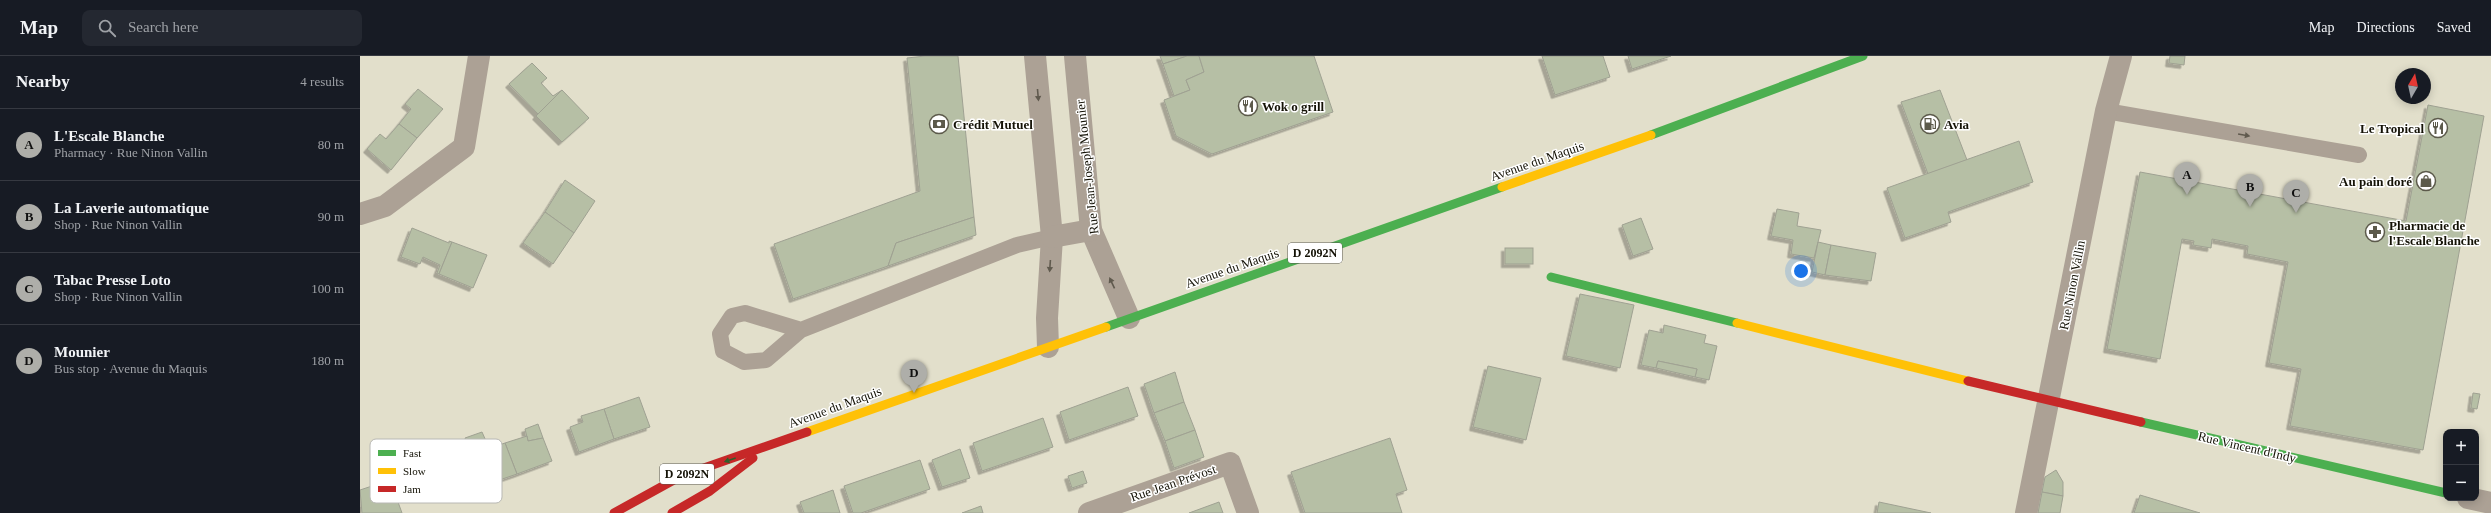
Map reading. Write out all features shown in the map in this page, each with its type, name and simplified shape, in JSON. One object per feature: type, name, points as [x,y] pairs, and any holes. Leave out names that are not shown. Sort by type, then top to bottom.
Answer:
[{"type":"main road","name":"Avenue du Maquis","points":[[614,513],[681,476],[767,447],[802,432],[1640,139],[1863,56]]},
{"type":"main road","name":"Rue Vincent d'Indy","points":[[1551,276],[2049,401],[2443,492]]},
{"type":"main road","name":"Avenue du Maquis","points":[[672,513],[710,491],[767,447]]},
{"type":"street","points":[[360,214],[385,206],[464,148],[479,56]]},
{"type":"street","points":[[1035,56],[1052,237],[1047,318],[1048,347]]},
{"type":"street","name":"Rue Jean-Joseph Mounier","points":[[1075,56],[1091,230],[1129,318]]},
{"type":"street","name":"Rue Ninon Vallin","points":[[2026,513],[2106,111],[2120,57]]},
{"type":"street","points":[[1052,237],[1091,230]]},
{"type":"street","name":"Rue Jean Prévost","points":[[1089,513],[1230,463],[1248,513]]},
{"type":"street","points":[[2479,500],[2491,503]]},
{"type":"lane","points":[[2106,111],[2359,155]]},
{"type":"lane","points":[[801,330],[745,313],[732,316],[720,334],[723,351],[744,362],[766,360],[801,330],[1016,244],[1052,237]]},
{"type":"building","name":"Crédit Mutuel","points":[[925,56],[958,56],[974,217],[896,243],[888,266],[793,299],[774,244],[920,191],[907,58]]},
{"type":"building","points":[[1160,56],[1187,56],[1163,64]]},
{"type":"building","points":[[1187,56],[1199,56],[1204,72],[1186,80],[1190,90],[1174,96],[1163,64]]},
{"type":"building","name":"Wok o grill","points":[[1199,56],[1314,56],[1333,112],[1212,154],[1176,136],[1164,100],[1190,90],[1186,80],[1204,72]]},
{"type":"building","points":[[1542,56],[1603,56],[1610,77],[1555,95]]},
{"type":"building","points":[[1628,56],[1671,56],[1632,69]]},
{"type":"building","points":[[2170,56],[2185,56],[2184,65],[2169,63]]},
{"type":"building","points":[[532,63],[547,78],[541,83],[553,96],[562,90],[538,114],[509,84]]},
{"type":"building","points":[[418,89],[443,109],[417,138],[399,124],[411,109],[405,104]]},
{"type":"building","points":[[562,90],[589,118],[562,142],[536,116]]},
{"type":"building","points":[[1940,90],[1967,160],[1928,174],[1901,102]]},
{"type":"building","points":[[2428,105],[2484,116],[2423,450],[2290,426],[2301,369],[2269,363],[2288,262],[2247,254],[2248,246],[2212,239],[2211,248],[2193,245],[2194,241],[2182,239],[2160,359],[2107,349],[2140,172],[2406,221]]},
{"type":"building","points":[[399,124],[417,138],[391,170],[367,149],[380,134],[386,139]]},
{"type":"building","points":[[2019,141],[2033,182],[1948,212],[1951,222],[1905,238],[1887,188]]},
{"type":"building","points":[[565,180],[595,201],[574,233],[545,212]]},
{"type":"building","points":[[1777,209],[1799,213],[1797,226],[1821,230],[1814,258],[1791,254],[1793,240],[1771,236]]},
{"type":"building","points":[[545,212],[574,233],[553,264],[523,243]]},
{"type":"building","points":[[974,217],[976,235],[888,266],[896,243]]},
{"type":"building","points":[[1641,218],[1653,249],[1633,256],[1622,225]]},
{"type":"building","points":[[412,228],[449,243],[449,241],[452,242],[439,274],[437,273],[440,265],[423,257],[420,264],[401,257]]},
{"type":"building","points":[[452,242],[487,255],[473,288],[439,274]]},
{"type":"building","points":[[1818,242],[1831,245],[1825,275],[1812,272]]},
{"type":"building","points":[[1831,245],[1876,253],[1871,281],[1825,275]]},
{"type":"building","points":[[1505,248],[1533,248],[1533,264],[1505,264]]},
{"type":"building","points":[[1580,294],[1634,305],[1620,368],[1566,356]]},
{"type":"building","points":[[1664,325],[1706,335],[1704,343],[1717,346],[1709,380],[1695,377],[1697,369],[1658,361],[1656,368],[1641,365],[1649,330],[1663,333]]},
{"type":"building","points":[[1658,361],[1697,369],[1695,377],[1656,368]]},
{"type":"building","points":[[1488,366],[1541,378],[1526,440],[1473,427]]},
{"type":"building","points":[[1175,372],[1184,402],[1154,413],[1144,384]]},
{"type":"building","points":[[1128,387],[1138,416],[1069,440],[1060,412]]},
{"type":"building","points":[[2473,393],[2480,394],[2477,409],[2471,408]]},
{"type":"building","points":[[639,397],[650,427],[614,439],[604,409]]},
{"type":"building","points":[[1184,402],[1195,430],[1165,441],[1154,413]]},
{"type":"building","points":[[604,409],[614,439],[579,452],[570,427],[583,422],[581,416]]},
{"type":"building","points":[[1043,418],[1053,447],[982,471],[973,443]]},
{"type":"building","points":[[538,424],[543,438],[528,441],[525,429]]},
{"type":"building","points":[[1195,430],[1204,457],[1174,468],[1165,441]]},
{"type":"building","points":[[482,432],[485,439],[465,439]]},
{"type":"building","points":[[527,436],[528,441],[543,438],[552,461],[517,474],[505,443]]},
{"type":"building","points":[[1390,438],[1407,490],[1396,494],[1402,513],[1305,513],[1291,472]]},
{"type":"building","points":[[505,443],[517,474],[502,479],[502,444]]},
{"type":"building","points":[[960,449],[970,478],[942,487],[932,460]]},
{"type":"building","points":[[920,460],[930,489],[861,513],[853,513],[844,486]]},
{"type":"building","points":[[2056,470],[2063,482],[2063,496],[2042,492],[2045,477]]},
{"type":"building","points":[[1083,471],[1087,483],[1072,488],[1068,476]]},
{"type":"building","points":[[370,487],[370,503],[398,503],[402,513],[362,513],[360,490]]},
{"type":"building","points":[[833,490],[840,513],[804,513],[800,502]]},
{"type":"building","points":[[2042,492],[2063,496],[2060,513],[2038,513]]},
{"type":"building","points":[[2140,495],[2200,513],[2134,513]]},
{"type":"building","points":[[1219,502],[1223,513],[1189,513]]},
{"type":"building","points":[[1879,502],[1931,513],[1877,513]]},
{"type":"building","points":[[981,506],[983,513],[962,513]]},
{"type":"traffic: fast","points":[[1651,135],[1863,56]]},
{"type":"traffic: fast","points":[[1106,327],[1502,187]]},
{"type":"traffic: fast","points":[[1551,277],[1737,323]]},
{"type":"traffic: fast","points":[[2141,422],[2443,492]]},
{"type":"traffic: slow","points":[[1502,187],[1651,135]]},
{"type":"traffic: slow","points":[[1737,323],[1968,381]]},
{"type":"traffic: slow","points":[[807,432],[1106,327]]},
{"type":"traffic: jam","points":[[1968,381],[2141,422]]},
{"type":"traffic: jam","points":[[614,513],[681,476],[807,432]]},
{"type":"traffic: jam","points":[[672,513],[710,491],[753,458]]},
{"type":"place","name":"Wok o grill","points":[[1248,106]]},
{"type":"place","name":"Crédit Mutuel","points":[[939,124]]},
{"type":"place","name":"Avia","points":[[1930,124]]},
{"type":"place","name":"Le Tropical","points":[[2438,128]]},
{"type":"place","name":"Au pain doré","points":[[2426,181]]},
{"type":"place","name":"L'Escale Blanche","points":[[2187,195]]},
{"type":"place","name":"La Laverie automatique","points":[[2250,207]]},
{"type":"place","name":"Tabac Presse Loto","points":[[2296,213]]},
{"type":"place","name":"Pharmacie de l'Escale Blanche","points":[[2375,232]]},
{"type":"place","name":"Mounier","points":[[914,393]]}]
